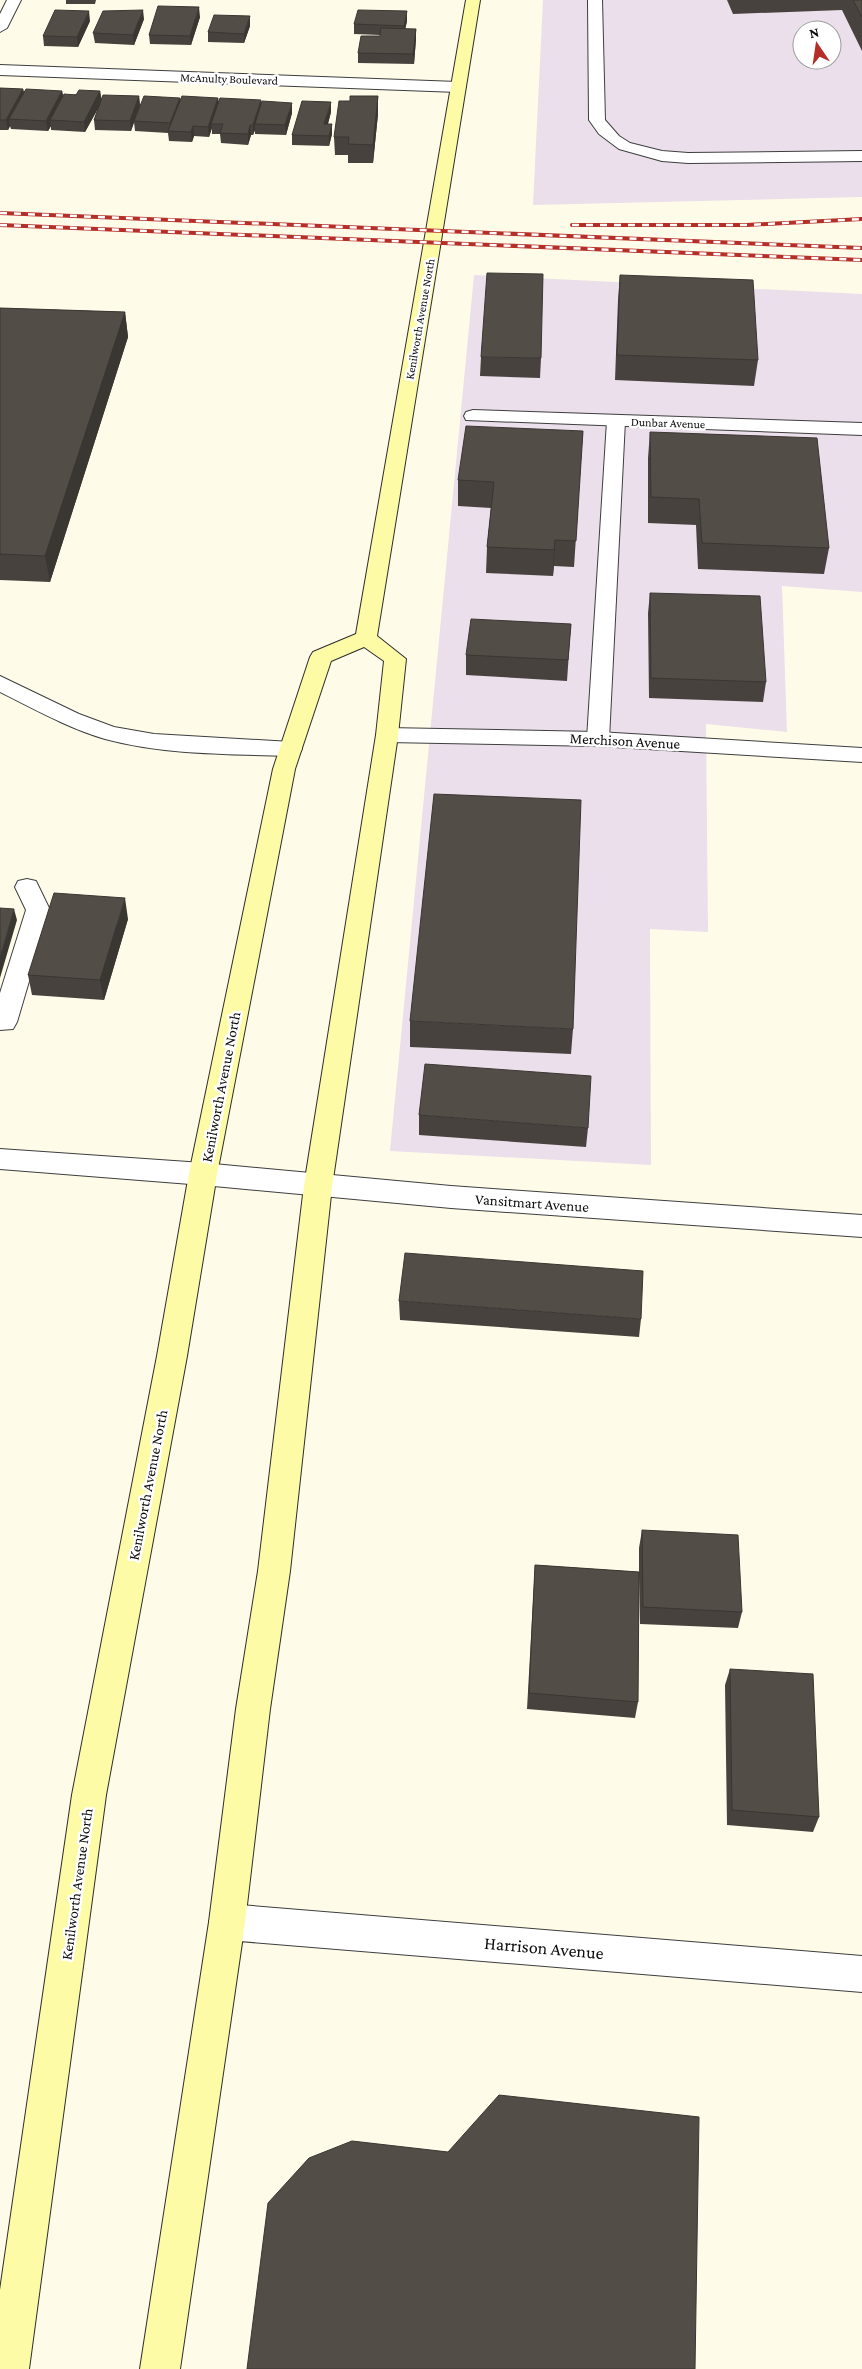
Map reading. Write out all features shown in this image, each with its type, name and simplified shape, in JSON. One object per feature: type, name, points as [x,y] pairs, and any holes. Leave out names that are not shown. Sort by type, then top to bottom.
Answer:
[{"type":"main road","name":"Kenilworth Avenue North","points":[[9,2369],[89,1795],[172,1356],[203,1174],[284,769],[321,658],[366,638],[473,0]]},
{"type":"main road","points":[[160,2369],[227,1922],[253,1709],[274,1571],[318,1186],[387,735],[394,659],[366,638]]},
{"type":"street","points":[[0,28],[14,0]]},
{"type":"street","points":[[595,0],[597,120],[603,132],[616,142],[652,154],[688,158],[862,156]]},
{"type":"street","name":"McAnulty Boulevard","points":[[0,70],[458,87]]},
{"type":"street","name":"Dunbar Avenue","points":[[473,416],[862,429]]},
{"type":"street","points":[[598,739],[616,421]]},
{"type":"street","points":[[0,683],[71,719],[110,733],[164,742],[291,749]]},
{"type":"street","name":"Merchison Avenue","points":[[387,735],[598,739],[862,755]]},
{"type":"street","points":[[4,1022],[38,910],[27,888]]},
{"type":"street","name":"Vansitmart Avenue","points":[[0,1159],[203,1174],[318,1186],[862,1226]]},
{"type":"street","name":"Harrison Avenue","points":[[227,1922],[862,1974]]},
{"type":"shaded area","points":[[543,0],[862,0],[862,197],[533,205]]},
{"type":"shaded area","points":[[474,275],[862,294],[862,592],[782,586],[787,732],[706,724],[708,932],[650,929],[651,1165],[390,1151]]},
{"type":"building","points":[[853,0],[862,0],[862,17]]},
{"type":"building","points":[[158,6],[199,7],[190,36],[149,35]]},
{"type":"building","points":[[55,10],[89,11],[77,37],[43,36]]},
{"type":"building","points":[[143,10],[133,35],[93,33],[103,11]]},
{"type":"building","points":[[358,10],[407,11],[404,26],[354,24]]},
{"type":"building","points":[[214,15],[250,16],[244,34],[208,32]]},
{"type":"building","points":[[381,28],[416,29],[413,54],[358,53],[361,36],[380,36]]},
{"type":"building","points":[[0,88],[23,89],[6,120],[0,120]]},
{"type":"building","points":[[26,89],[62,91],[46,121],[9,119]]},
{"type":"building","points":[[79,90],[100,91],[84,122],[50,120],[64,94],[76,95]]},
{"type":"building","points":[[103,95],[139,96],[130,121],[94,120]]},
{"type":"building","points":[[144,96],[180,98],[170,123],[134,121]]},
{"type":"building","points":[[182,96],[218,98],[208,127],[193,126],[191,132],[168,131]]},
{"type":"building","points":[[350,96],[378,96],[373,145],[348,144],[349,137],[334,137],[339,101],[350,101]]},
{"type":"building","points":[[220,98],[261,100],[248,134],[220,133],[223,124],[211,124]]},
{"type":"building","points":[[262,101],[292,103],[285,125],[255,124]]},
{"type":"building","points":[[302,101],[331,102],[324,124],[332,124],[329,136],[292,135]]},
{"type":"building","points":[[487,273],[543,274],[541,358],[481,357]]},
{"type":"building","points":[[620,275],[753,280],[758,360],[617,355]]},
{"type":"building","points":[[0,308],[125,312],[45,556],[0,554]]},
{"type":"building","points":[[466,426],[583,431],[576,541],[555,540],[554,550],[487,547],[494,482],[458,480]]},
{"type":"building","points":[[650,432],[817,438],[829,548],[702,543],[699,499],[651,497]]},
{"type":"building","points":[[650,593],[760,596],[766,682],[651,678]]},
{"type":"building","points":[[471,619],[571,624],[568,660],[466,655]]},
{"type":"building","points":[[434,794],[581,800],[573,1029],[410,1021]]},
{"type":"building","points":[[54,893],[125,898],[100,980],[28,975]]},
{"type":"building","points":[[0,908],[14,909],[0,958]]},
{"type":"building","points":[[425,1064],[591,1076],[588,1128],[419,1115]]},
{"type":"building","points":[[405,1253],[643,1271],[641,1319],[399,1301]]},
{"type":"building","points":[[642,1530],[738,1535],[742,1612],[643,1607]]},
{"type":"building","points":[[535,1565],[639,1572],[638,1702],[529,1693]]},
{"type":"building","points":[[730,1669],[813,1674],[819,1817],[732,1810]]},
{"type":"building","points":[[499,2095],[699,2117],[695,2369],[247,2369],[268,2203],[309,2158],[352,2141],[448,2152]]},
{"type":"railway","points":[[0,213],[862,248]]},
{"type":"railway","points":[[572,225],[747,225],[862,219]]},
{"type":"railway","points":[[0,225],[862,260]]}]
